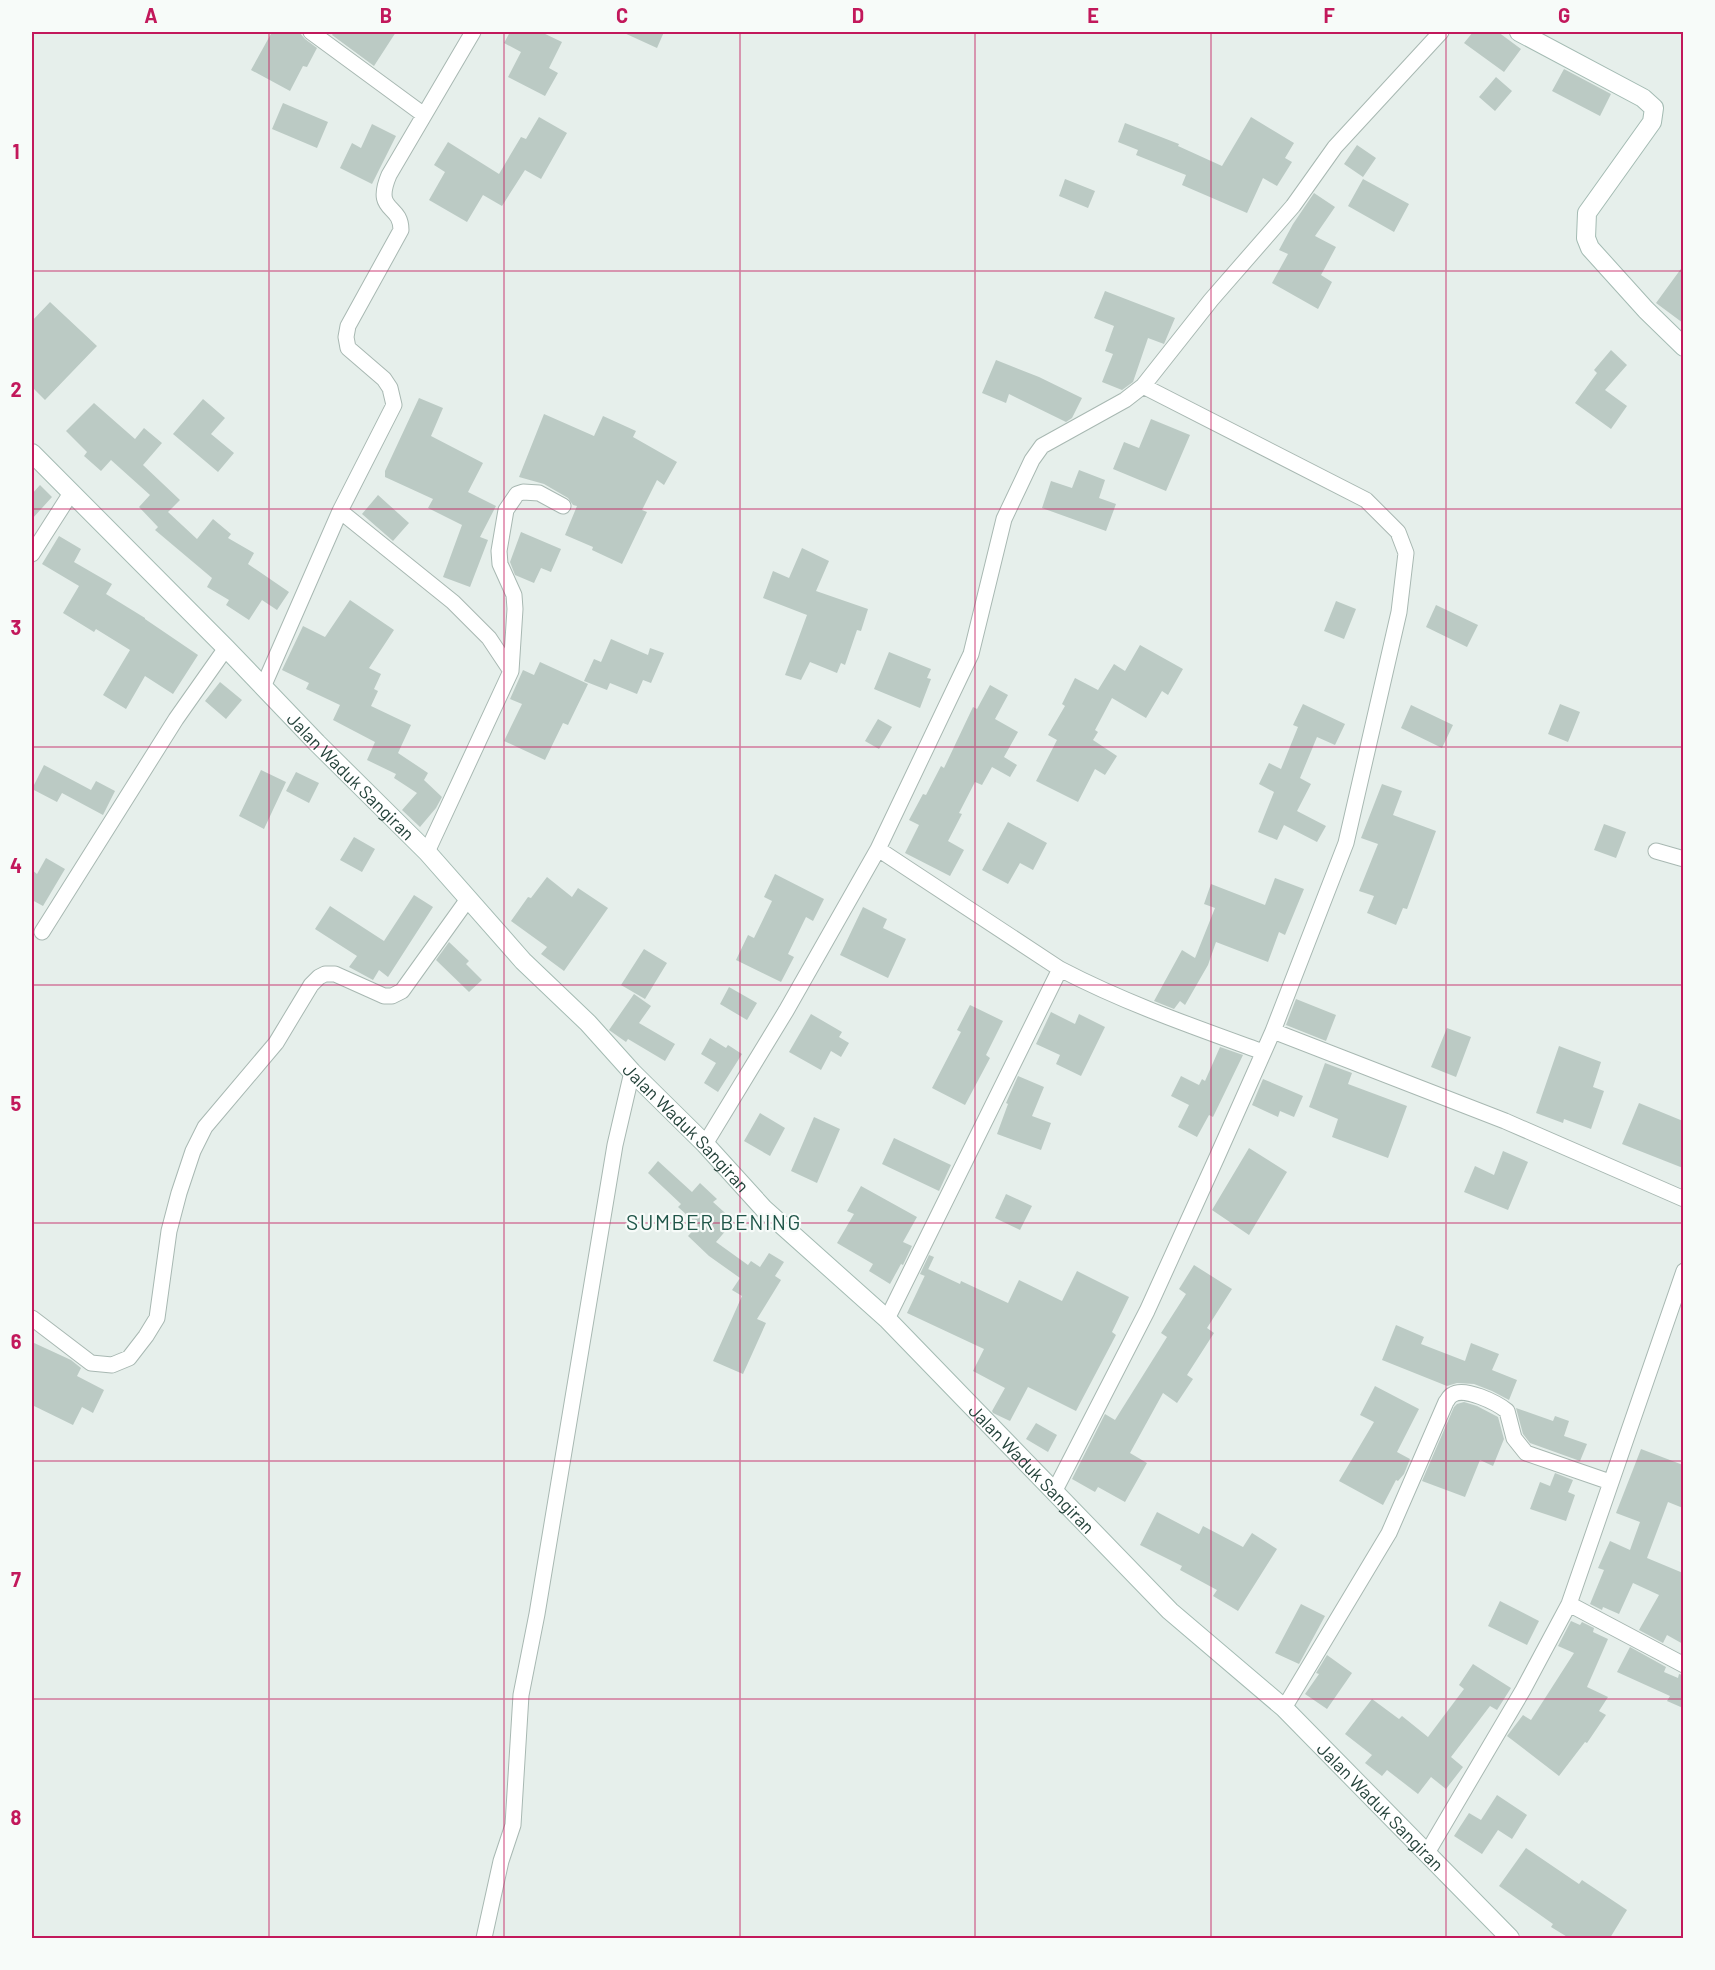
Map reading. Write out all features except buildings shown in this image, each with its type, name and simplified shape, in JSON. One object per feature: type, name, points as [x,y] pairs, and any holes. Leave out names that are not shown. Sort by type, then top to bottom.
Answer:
[{"type":"street","points":[[312,32],[424,115]]},
{"type":"street","points":[[263,687],[340,511],[394,405],[390,388],[384,379],[348,348],[346,337],[348,326],[401,230],[400,218],[385,203],[383,196],[385,186],[473,32]]},
{"type":"street","points":[[705,1144],[786,1011],[878,849],[971,654],[1004,519],[1032,460],[1042,446],[1125,400],[1143,386],[1211,300],[1293,206],[1335,147],[1441,32]]},
{"type":"street","points":[[1519,32],[1643,98],[1654,108],[1652,122],[1587,213],[1586,237],[1590,248],[1683,347]]},
{"type":"street","points":[[1054,1492],[1148,1311],[1273,1031],[1346,843],[1399,612],[1406,554],[1398,532],[1366,500],[1143,386]]},
{"type":"street","name":"Jalan Waduk Sangiran","points":[[32,453],[226,648],[316,743],[428,852],[523,961],[588,1023],[632,1072],[705,1144],[764,1209],[887,1319],[1170,1611],[1284,1708],[1510,1938]]},
{"type":"street","points":[[428,852],[511,670],[514,595],[500,564],[499,551],[506,510],[517,494],[523,492],[539,493],[563,506]]},
{"type":"street","points":[[32,554],[71,493]]},
{"type":"street","points":[[340,511],[453,602],[489,638],[511,670]]},
{"type":"street","points":[[42,932],[176,719],[226,648]]},
{"type":"street","points":[[878,849],[1060,969],[1152,1011],[1263,1052]]},
{"type":"street","points":[[1656,851],[1683,859]]},
{"type":"street","points":[[32,1318],[91,1363],[112,1365],[129,1358],[157,1318],[169,1231],[176,1203],[193,1150],[205,1127],[276,1043],[311,985],[319,976],[335,974],[384,996],[392,996],[402,991],[468,899]]},
{"type":"street","points":[[887,1319],[1060,969]]},
{"type":"street","points":[[1273,1031],[1505,1121],[1683,1199]]},
{"type":"street","points":[[484,1938],[501,1861],[513,1825],[524,1675],[537,1614],[615,1145],[632,1072]]},
{"type":"street","points":[[1427,1853],[1523,1690],[1569,1604],[1683,1272]]},
{"type":"street","points":[[1284,1708],[1389,1533],[1446,1402],[1452,1395],[1461,1392],[1478,1396],[1507,1411],[1514,1438],[1526,1453],[1610,1482]]},
{"type":"street","points":[[1569,1604],[1683,1665]]},
{"type":"district","name":"SUMBER BENING","points":[[714,1221]]}]
